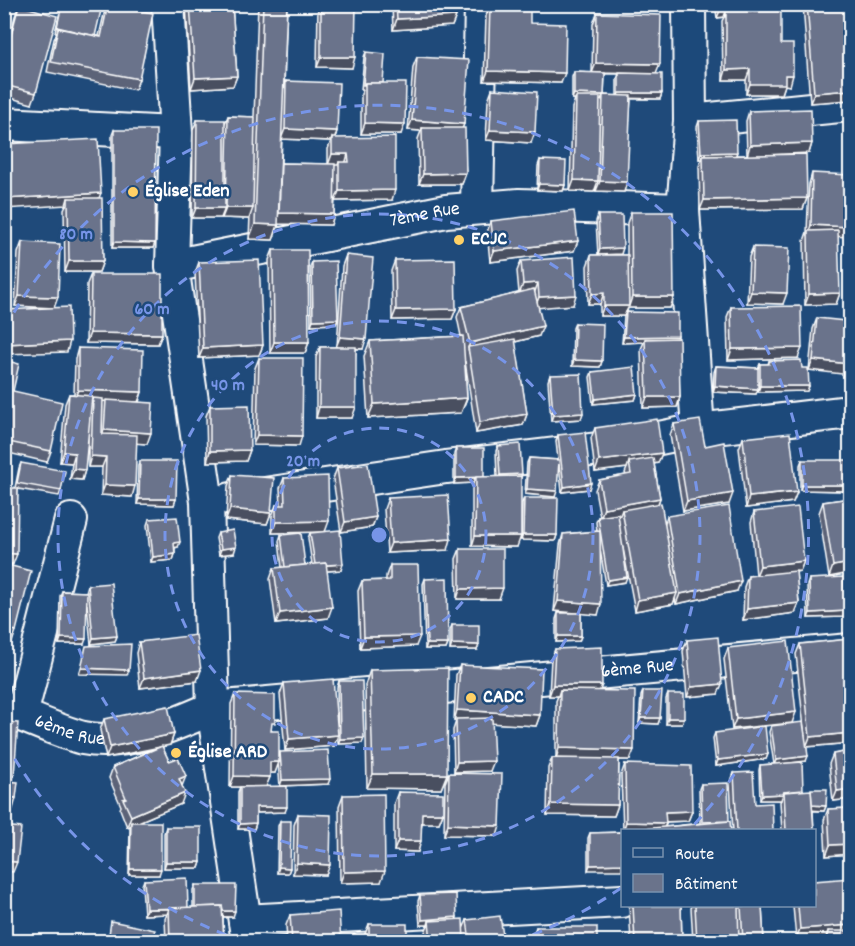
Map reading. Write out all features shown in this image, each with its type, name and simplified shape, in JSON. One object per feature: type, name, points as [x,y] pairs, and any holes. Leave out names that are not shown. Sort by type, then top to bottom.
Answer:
[{"type":"street","points":[[168,4],[176,133],[172,267],[207,502],[213,708],[246,932],[621,901]]},
{"type":"street","points":[[477,208],[481,4]]},
{"type":"street","points":[[689,4],[690,121],[683,210],[698,430]]},
{"type":"street","points":[[690,121],[850,105]]},
{"type":"street","points":[[4,124],[176,133]]},
{"type":"street","name":"7ème Rue","points":[[172,267],[446,212],[477,208],[519,205],[683,210]]},
{"type":"street","points":[[207,502],[446,467],[616,447],[698,430],[850,412]]},
{"type":"street","points":[[13,711],[71,520]]},
{"type":"street","name":"6ème Rue","points":[[13,711],[83,738],[120,740],[170,726],[213,708],[850,650]]},
{"type":"building","points":[[62,4],[102,6],[95,36],[57,27]]},
{"type":"building","points":[[108,4],[153,13],[139,79],[51,62],[58,28],[101,37]]},
{"type":"building","points":[[190,4],[232,4],[237,76],[195,78]]},
{"type":"building","points":[[263,4],[287,4],[278,225],[255,224]]},
{"type":"building","points":[[321,4],[356,4],[355,57],[321,57]]},
{"type":"building","points":[[396,4],[456,4],[456,16],[397,19]]},
{"type":"building","points":[[720,4],[743,4],[721,8]]},
{"type":"building","points":[[807,4],[850,4],[850,90],[814,93]]},
{"type":"building","points":[[19,5],[57,16],[36,93],[4,85],[4,61]]},
{"type":"building","points":[[490,5],[530,6],[530,23],[566,24],[565,73],[488,71]]},
{"type":"building","points":[[726,11],[781,11],[781,44],[793,44],[793,75],[785,75],[785,84],[750,84],[750,69],[726,70]]},
{"type":"building","points":[[597,13],[661,15],[660,64],[596,63]]},
{"type":"building","points":[[366,52],[385,54],[383,83],[363,85]]},
{"type":"building","points":[[417,57],[469,60],[464,124],[412,120]]},
{"type":"building","points":[[574,72],[605,73],[604,95],[574,94]]},
{"type":"building","points":[[619,73],[662,74],[662,93],[619,93]]},
{"type":"building","points":[[286,81],[339,83],[337,131],[285,129]]},
{"type":"building","points":[[365,83],[406,83],[405,124],[365,123]]},
{"type":"building","points":[[492,89],[537,92],[535,132],[490,130]]},
{"type":"building","points":[[603,95],[631,96],[627,182],[600,181]]},
{"type":"building","points":[[576,97],[600,97],[598,181],[574,180]]},
{"type":"building","points":[[811,109],[812,143],[750,145],[749,111]]},
{"type":"building","points":[[228,116],[255,117],[253,208],[226,208]]},
{"type":"building","points":[[197,120],[225,120],[225,208],[196,208]]},
{"type":"building","points":[[736,120],[737,152],[701,153],[699,121]]},
{"type":"building","points":[[422,128],[465,128],[466,173],[423,174]]},
{"type":"building","name":"Église Eden","points":[[114,130],[156,130],[155,243],[114,242]]},
{"type":"building","points":[[395,137],[395,190],[339,191],[339,162],[349,162],[348,154],[332,154],[332,138]]},
{"type":"building","points":[[98,139],[101,193],[4,199],[4,144]]},
{"type":"building","points":[[806,154],[807,198],[704,200],[703,156]]},
{"type":"building","points":[[540,160],[566,161],[565,185],[539,184]]},
{"type":"building","points":[[281,163],[335,164],[334,214],[279,213]]},
{"type":"building","points":[[812,173],[850,175],[850,227],[811,225]]},
{"type":"building","points":[[68,198],[102,198],[103,261],[69,261]]},
{"type":"building","points":[[574,211],[578,241],[494,251],[491,221]]},
{"type":"building","points":[[631,212],[673,212],[674,297],[632,297]]},
{"type":"building","points":[[598,215],[622,215],[623,248],[600,249]]},
{"type":"building","points":[[838,230],[840,293],[809,294],[808,231]]},
{"type":"building","points":[[22,242],[60,244],[58,297],[19,296]]},
{"type":"building","points":[[753,247],[789,248],[787,293],[751,292]]},
{"type":"building","points":[[273,250],[308,250],[309,342],[274,342]]},
{"type":"building","points":[[346,255],[373,258],[366,339],[340,337]]},
{"type":"building","points":[[591,255],[628,255],[629,306],[604,306],[604,293],[592,294]]},
{"type":"building","points":[[574,257],[576,295],[539,297],[538,283],[523,284],[521,261]]},
{"type":"building","points":[[455,259],[456,309],[396,310],[395,260]]},
{"type":"building","points":[[259,260],[263,345],[203,348],[199,262]]},
{"type":"building","points":[[336,261],[338,319],[313,320],[312,262]]},
{"type":"building","points":[[91,274],[162,274],[162,334],[90,333]]},
{"type":"building","points":[[534,289],[543,326],[470,343],[461,307]]},
{"type":"building","points":[[801,306],[802,348],[732,349],[731,307]]},
{"type":"building","points":[[69,307],[70,341],[4,344],[4,310]]},
{"type":"building","points":[[626,312],[678,313],[678,336],[624,337]]},
{"type":"building","points":[[817,318],[845,321],[844,327],[850,328],[850,364],[813,360]]},
{"type":"building","points":[[575,323],[603,324],[602,361],[574,360]]},
{"type":"building","points":[[463,336],[467,398],[374,404],[370,341]]},
{"type":"building","points":[[679,338],[680,397],[647,397],[645,339]]},
{"type":"building","points":[[515,339],[527,414],[480,422],[468,347]]},
{"type":"building","points":[[320,347],[356,347],[356,407],[319,407]]},
{"type":"building","points":[[78,348],[143,350],[142,392],[78,390]]},
{"type":"building","points":[[259,358],[303,358],[302,436],[257,435]]},
{"type":"building","points":[[4,360],[19,364],[13,391],[62,402],[51,451],[4,441]]},
{"type":"building","points":[[801,360],[802,368],[808,368],[809,386],[760,386],[760,364],[769,364],[769,361]]},
{"type":"building","points":[[716,366],[758,368],[758,389],[715,386]]},
{"type":"building","points":[[634,367],[637,394],[595,399],[592,372]]},
{"type":"building","points":[[581,374],[583,413],[553,415],[550,375]]},
{"type":"building","points":[[69,394],[92,396],[85,470],[74,469],[75,453],[64,452]]},
{"type":"building","points":[[93,398],[103,399],[102,434],[137,435],[135,486],[105,485],[106,457],[91,456]]},
{"type":"building","points":[[106,400],[153,403],[151,433],[104,430]]},
{"type":"building","points":[[249,405],[250,450],[210,451],[210,406]]},
{"type":"building","points":[[657,419],[662,453],[599,461],[595,428]]},
{"type":"building","points":[[700,420],[705,446],[724,442],[733,493],[687,501],[674,424]]},
{"type":"building","points":[[585,432],[591,483],[564,487],[558,435]]},
{"type":"building","points":[[790,433],[797,492],[749,497],[743,438]]},
{"type":"building","points":[[520,444],[522,474],[500,475],[498,446]]},
{"type":"building","points":[[456,448],[484,448],[484,477],[456,478]]},
{"type":"building","points":[[529,458],[559,460],[557,491],[527,489]]},
{"type":"building","points":[[653,458],[660,498],[604,508],[599,480],[631,474],[629,462]]},
{"type":"building","points":[[802,460],[849,460],[849,485],[802,485]]},
{"type":"building","points":[[140,461],[177,461],[176,499],[139,499]]},
{"type":"building","points":[[21,463],[65,471],[61,491],[17,483]]},
{"type":"building","points":[[368,464],[376,517],[345,522],[337,468]]},
{"type":"building","points":[[232,475],[274,478],[271,513],[230,509]]},
{"type":"building","points":[[328,476],[329,521],[276,522],[276,505],[285,505],[284,478]]},
{"type":"building","points":[[521,476],[521,536],[475,536],[476,477]]},
{"type":"building","points":[[4,488],[18,488],[17,554],[4,553]]},
{"type":"building","points":[[448,495],[451,539],[391,543],[388,498]]},
{"type":"building","points":[[524,498],[558,498],[557,535],[523,535]]},
{"type":"building","points":[[850,498],[850,563],[833,566],[823,502]]},
{"type":"building","points":[[661,503],[677,593],[638,600],[622,510]]},
{"type":"building","points":[[729,506],[741,581],[680,594],[667,516]]},
{"type":"building","points":[[798,507],[804,561],[760,566],[754,512]]},
{"type":"building","points":[[618,514],[627,577],[608,580],[598,517]]},
{"type":"building","points":[[177,517],[180,542],[174,543],[175,554],[153,557],[149,519]]},
{"type":"building","points":[[233,530],[236,547],[221,549],[218,533]]},
{"type":"building","points":[[340,530],[343,564],[315,564],[310,533]]},
{"type":"building","points":[[600,531],[601,604],[558,601],[563,534]]},
{"type":"building","points":[[301,533],[305,565],[285,567],[281,535]]},
{"type":"building","points":[[460,549],[503,549],[503,588],[460,589]]},
{"type":"building","points":[[326,563],[332,607],[280,613],[274,568]]},
{"type":"building","points":[[4,564],[31,571],[16,631],[4,628]]},
{"type":"building","points":[[390,565],[418,565],[420,636],[364,637],[362,581],[390,580]]},
{"type":"building","points":[[796,571],[799,603],[747,609],[748,576]]},
{"type":"building","points":[[847,575],[850,575],[850,591],[847,591]]},
{"type":"building","points":[[844,577],[846,611],[810,613],[809,579]]},
{"type":"building","points":[[447,578],[448,644],[427,644],[425,579]]},
{"type":"building","points":[[111,583],[117,636],[93,638],[88,585]]},
{"type":"building","points":[[62,591],[87,592],[86,639],[61,638]]},
{"type":"building","points":[[558,613],[581,613],[581,636],[558,636]]},
{"type":"building","points":[[452,625],[479,625],[479,645],[452,644]]},
{"type":"building","points":[[196,635],[201,670],[144,678],[139,642]]},
{"type":"building","points":[[718,637],[722,684],[691,687],[687,640]]},
{"type":"building","points":[[850,639],[850,733],[810,737],[800,644]]},
{"type":"building","points":[[788,641],[796,712],[736,719],[728,648]]},
{"type":"building","points":[[131,644],[129,670],[81,668],[86,646]]},
{"type":"building","points":[[602,647],[602,685],[553,685],[555,649]]},
{"type":"building","points":[[460,665],[542,669],[540,715],[457,710]]},
{"type":"building","points":[[448,668],[447,774],[373,774],[370,670]]},
{"type":"building","points":[[333,679],[338,735],[289,739],[284,683]]},
{"type":"building","points":[[339,681],[362,681],[364,738],[340,739]]},
{"type":"building","points":[[560,690],[635,691],[634,750],[559,748]]},
{"type":"building","points":[[643,691],[662,691],[660,718],[641,718]]},
{"type":"building","points":[[235,694],[275,695],[275,723],[272,723],[271,731],[279,731],[279,762],[270,762],[270,777],[234,776]]},
{"type":"building","points":[[668,694],[684,694],[684,718],[668,718]]},
{"type":"building","points":[[168,706],[174,734],[110,747],[104,719]]},
{"type":"building","points":[[492,718],[494,761],[457,762],[456,719]]},
{"type":"building","points":[[4,722],[18,723],[14,776],[4,775]]},
{"type":"building","points":[[803,722],[808,756],[776,760],[771,726]]},
{"type":"building","points":[[765,726],[768,754],[718,760],[715,733]]},
{"type":"building","points":[[162,746],[169,761],[178,758],[186,776],[179,779],[185,793],[131,816],[113,767]]},
{"type":"building","points":[[328,750],[330,779],[282,780],[280,752]]},
{"type":"building","points":[[850,751],[850,789],[837,791],[833,754]]},
{"type":"building","points":[[552,758],[619,759],[618,805],[551,804]]},
{"type":"building","points":[[802,762],[803,790],[762,795],[760,765]]},
{"type":"building","points":[[625,764],[691,766],[692,811],[665,812],[666,823],[626,822]]},
{"type":"building","points":[[753,772],[755,804],[772,803],[773,829],[737,829],[734,773]]},
{"type":"building","points":[[449,773],[502,774],[500,826],[448,824]]},
{"type":"building","points":[[4,781],[18,782],[16,798],[6,797],[4,808]]},
{"type":"building","points":[[728,783],[729,821],[702,822],[701,784]]},
{"type":"building","points":[[287,786],[287,807],[256,807],[256,823],[240,824],[240,787]]},
{"type":"building","points":[[811,789],[827,789],[826,806],[812,805]]},
{"type":"building","points":[[811,790],[814,829],[786,829],[784,792]]},
{"type":"building","points":[[398,792],[443,793],[443,813],[422,813],[421,841],[398,841]]},
{"type":"building","points":[[384,794],[385,871],[344,872],[343,795]]},
{"type":"building","points":[[850,808],[850,844],[830,845],[828,809]]},
{"type":"building","points":[[298,814],[331,815],[330,865],[297,863]]},
{"type":"building","points":[[280,821],[291,821],[290,868],[279,867]]},
{"type":"building","points":[[730,821],[731,829],[642,829]]},
{"type":"building","points":[[131,822],[161,822],[161,869],[130,869]]},
{"type":"building","points":[[4,826],[21,828],[17,862],[4,861]]},
{"type":"building","points":[[166,827],[201,827],[201,862],[166,862]]},
{"type":"building","points":[[621,832],[621,864],[590,865],[590,833]]},
{"type":"building","points":[[187,878],[188,908],[146,909],[144,880]]},
{"type":"building","points":[[850,878],[850,925],[800,929],[798,907],[816,907],[816,881]]},
{"type":"building","points":[[195,885],[236,885],[235,911],[223,911],[222,906],[195,907]]},
{"type":"building","points":[[456,894],[457,917],[422,920],[420,895]]},
{"type":"building","points":[[222,906],[224,942],[170,942],[169,908]]},
{"type":"building","points":[[633,907],[681,907],[682,942],[635,942]]},
{"type":"building","points":[[695,907],[738,907],[739,942],[697,942]]},
{"type":"building","points":[[741,907],[762,907],[764,942],[743,942]]},
{"type":"building","points":[[339,911],[341,942],[292,942],[290,915]]},
{"type":"building","points":[[500,916],[504,942],[470,942],[467,920]]},
{"type":"building","points":[[463,919],[464,942],[431,942],[429,921]]},
{"type":"building","points":[[111,921],[155,930],[151,942],[108,942]]},
{"type":"building","points":[[369,924],[407,924],[407,938],[426,938],[426,942],[369,942]]},
{"type":"building","points":[[536,927],[597,927],[597,942],[536,942]]},
{"type":"building","points":[[828,931],[850,931],[850,942],[828,942]]},
{"type":"place","name":"Église Eden","points":[[133,192]]},
{"type":"place","name":"ECJC","points":[[459,240]]},
{"type":"place","name":"CADC","points":[[471,698]]},
{"type":"place","name":"Église ARD","points":[[176,753]]}]
